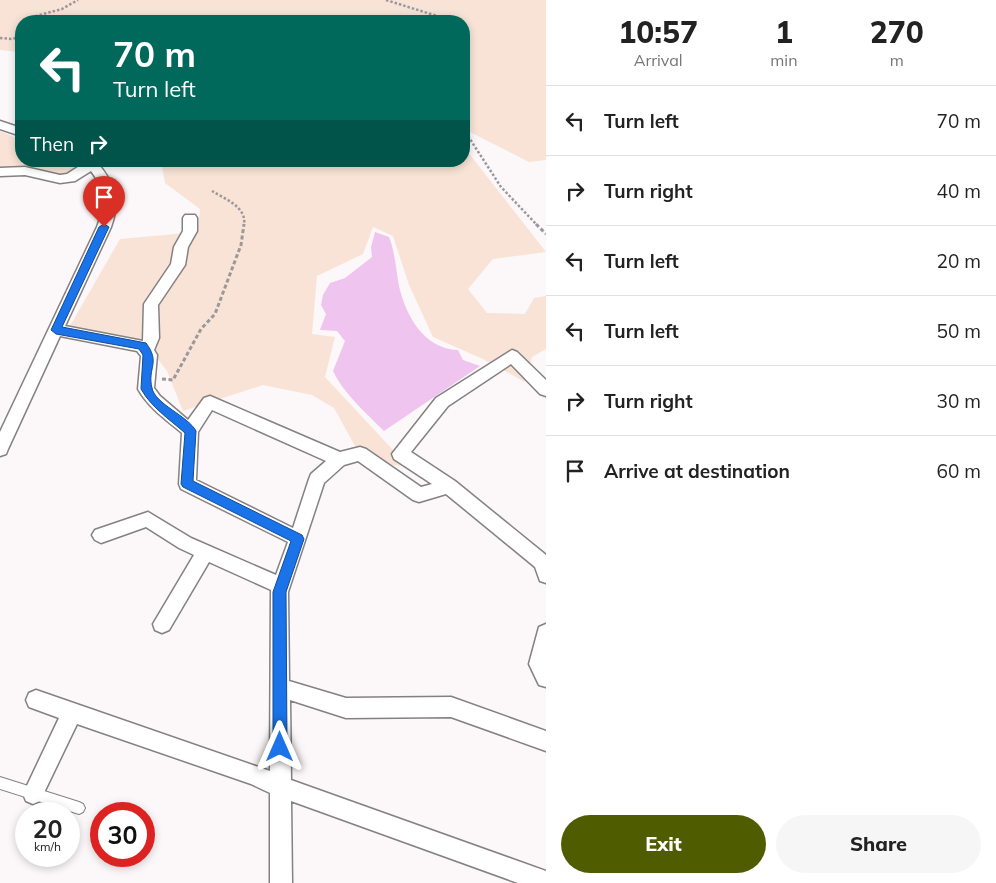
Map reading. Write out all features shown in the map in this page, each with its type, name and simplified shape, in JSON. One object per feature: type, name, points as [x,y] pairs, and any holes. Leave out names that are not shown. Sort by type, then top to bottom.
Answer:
[{"type":"street","points":[[0,125],[15,130]]},
{"type":"street","points":[[0,172],[25,171],[60,179],[70,178],[85,167]]},
{"type":"street","points":[[0,449],[104,227],[110,208],[108,190],[100,172],[94,167]]},
{"type":"street","points":[[146,351],[152,338],[152,304],[178,265],[181,247],[190,231],[190,218]]},
{"type":"street","points":[[56,330],[142,346],[148,355],[146,389],[154,400],[190,431]]},
{"type":"street","points":[[546,390],[512,356],[442,402],[400,454],[449,486],[543,563],[546,575]]},
{"type":"street","points":[[298,539],[187,484],[190,431],[210,402],[339,459]]},
{"type":"street","points":[[281,883],[280,592],[317,479],[339,459],[360,454],[419,494],[449,486]]},
{"type":"street","points":[[101,535],[148,519],[185,544],[281,586]]},
{"type":"street","points":[[162,624],[205,553]]},
{"type":"street","points":[[546,633],[539,664],[546,678]]},
{"type":"street","points":[[280,688],[346,708],[451,708],[546,741]]},
{"type":"street","points":[[36,700],[255,775],[280,787],[546,882]]},
{"type":"street","points":[[33,794],[72,712]]},
{"type":"lane","points":[[0,783],[59,802]]},
{"type":"path","points":[[40,15],[62,9],[78,0]]},
{"type":"path","points":[[386,0],[401,7],[433,15]]},
{"type":"path","points":[[0,38],[15,38]]},
{"type":"path","points":[[470,139],[501,187],[546,234]]},
{"type":"path","points":[[147,378],[173,380],[200,329],[214,314],[241,245],[245,219],[242,210],[212,192]]},
{"type":"shaded area","points":[[0,0],[546,0],[546,160],[529,162],[470,132],[470,15],[15,15],[15,51],[0,50]]},
{"type":"shaded area","points":[[0,131],[15,137],[15,167],[74,167],[76,169],[61,175],[0,169]]},
{"type":"shaded area","points":[[470,155],[546,252],[493,259],[468,289],[487,313],[525,314],[534,298],[546,296],[546,349],[532,357],[525,382],[483,359],[433,337],[409,285],[393,236],[373,227],[363,254],[317,276],[312,334],[335,337],[325,377],[408,466],[388,465],[355,446],[334,408],[312,395],[263,385],[183,411],[167,371],[144,341],[70,326],[120,239],[198,232],[200,209],[165,183],[162,167],[470,167]]},
{"type":"shaded area","points":[[375,232],[389,237],[402,297],[406,309],[418,329],[435,344],[458,350],[463,360],[480,366],[384,431],[349,395],[333,371],[345,341],[337,331],[320,330],[326,314],[321,305],[323,295],[330,283],[345,278],[372,257],[371,247]]},
{"type":"route","points":[[104,227],[56,330],[142,346],[148,355],[146,389],[154,400],[190,431],[187,484],[298,539],[280,592],[280,747]]}]
